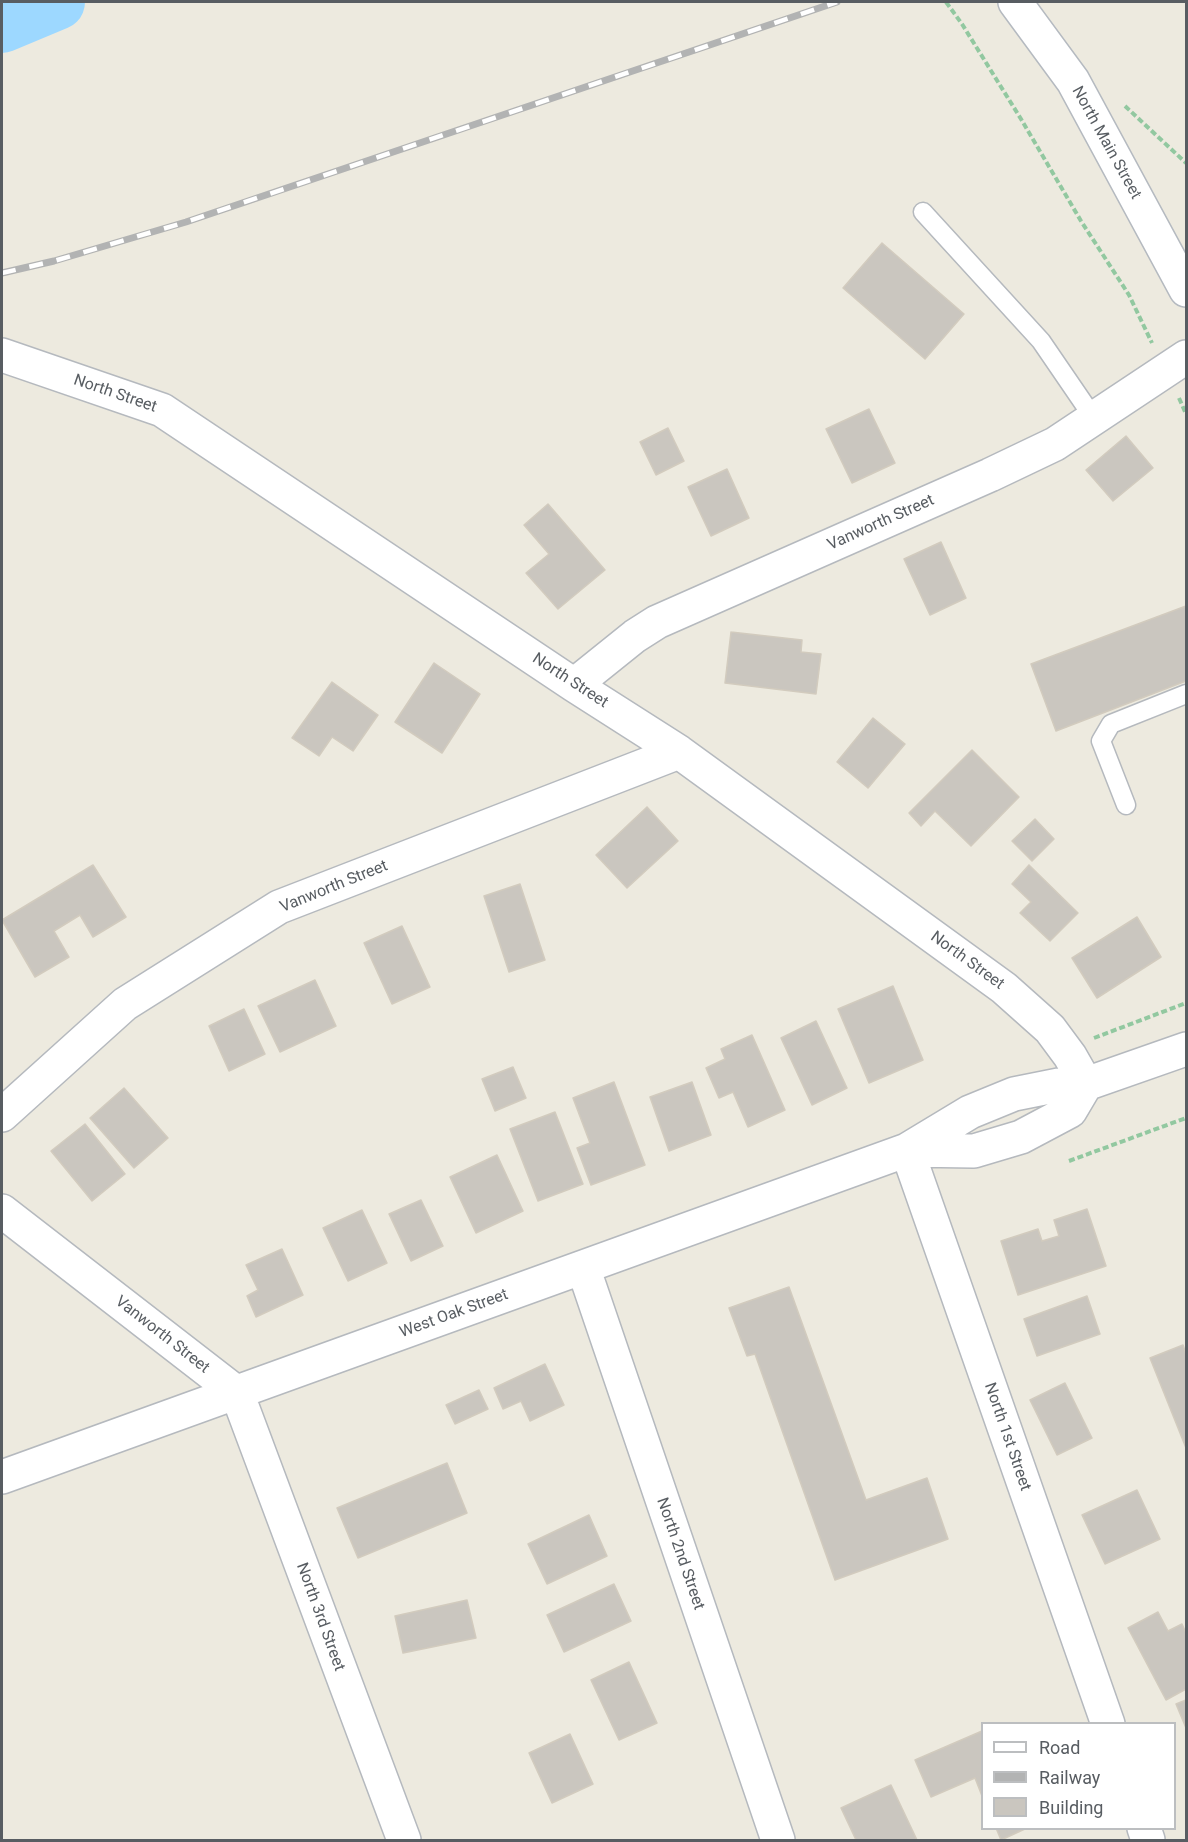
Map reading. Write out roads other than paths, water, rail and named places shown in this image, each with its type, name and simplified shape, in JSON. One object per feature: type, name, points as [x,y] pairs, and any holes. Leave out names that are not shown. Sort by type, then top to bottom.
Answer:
[{"type":"street","name":"North Main Street","points":[[1015,2],[1073,81],[1186,290]]},
{"type":"street","name":"North Street","points":[[2,355],[162,410],[574,685],[680,752],[1004,988],[1050,1029],[1071,1056],[1086,1084]]},
{"type":"street","name":"Vanworth Street","points":[[574,685],[635,636],[657,622],[1055,444],[1176,364]]},
{"type":"street","name":"Vanworth Street","points":[[2,1114],[125,1004],[279,907],[680,752]]},
{"type":"street","name":"West Oak Street","points":[[2,1477],[907,1150],[970,1112],[1014,1094],[1059,1085],[1086,1084],[1186,1049]]},
{"type":"street","name":"West Oak Street","points":[[907,1150],[974,1150],[1021,1137],[1070,1111],[1086,1084]]},
{"type":"street","name":"North 1st Street","points":[[907,1150],[1106,1722]]},
{"type":"street","name":"Vanworth Street","points":[[2,1211],[237,1392]]},
{"type":"street","name":"North 2nd Street","points":[[583,1267],[778,1840]]},
{"type":"street","name":"North 3rd Street","points":[[237,1392],[404,1840]]},
{"type":"lane","points":[[923,212],[1041,341],[1093,417]]},
{"type":"lane","points":[[1126,805],[1101,741],[1111,724],[1186,694]]},
{"type":"waterway","points":[[2,25],[57,2]]},
{"type":"railway","points":[[2,273],[54,261],[186,222],[837,2]]}]
